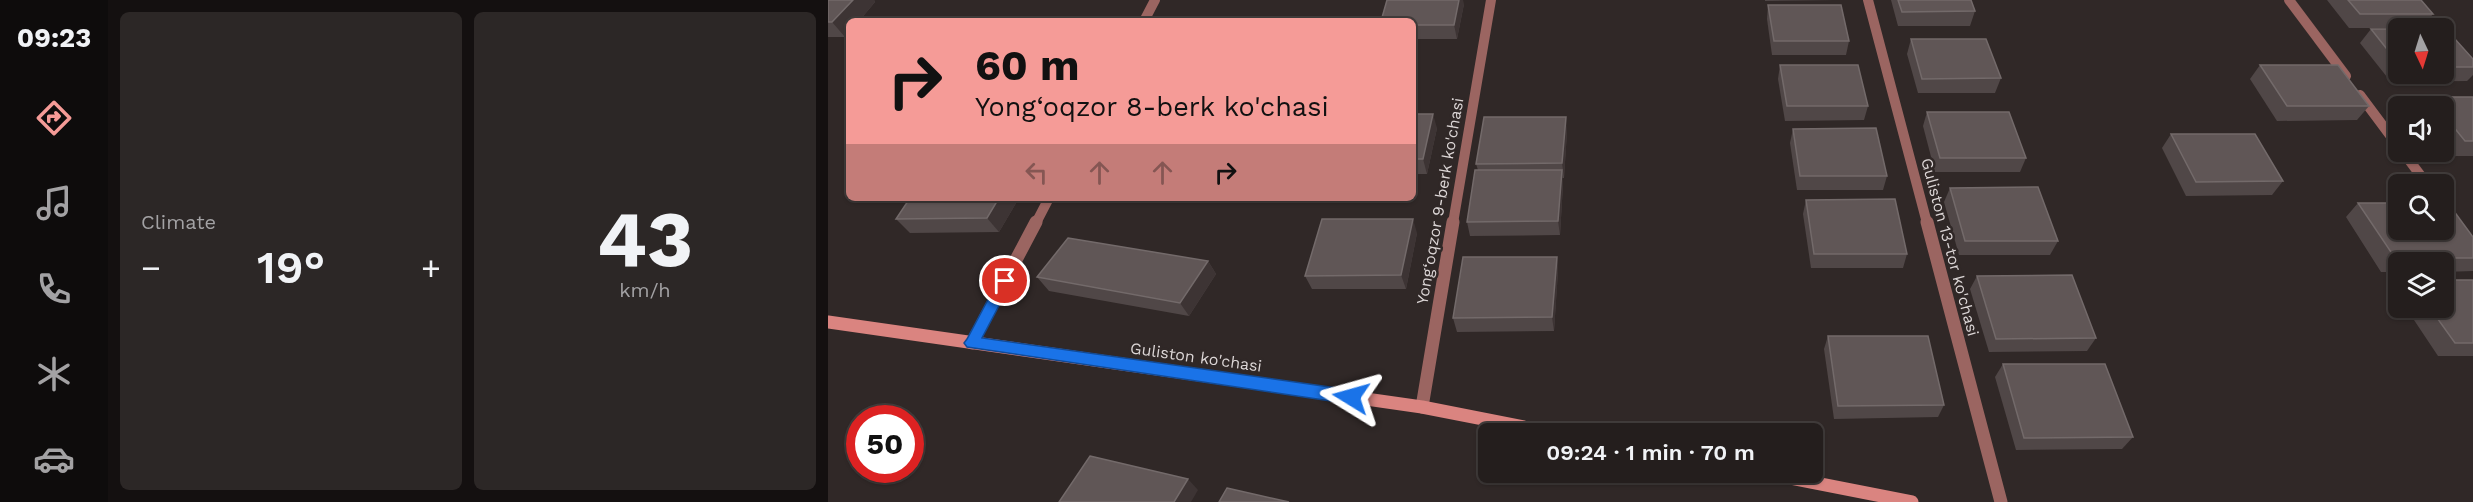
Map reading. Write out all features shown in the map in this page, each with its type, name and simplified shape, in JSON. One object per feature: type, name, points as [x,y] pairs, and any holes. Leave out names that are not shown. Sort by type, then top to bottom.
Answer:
[{"type":"main road","name":"Guliston ko'chasi","points":[[828,323],[1422,407],[1503,423]]},
{"type":"main road","points":[[1816,483],[1912,502]]},
{"type":"street","points":[[1146,18],[1155,0]]},
{"type":"street","name":"Yong‘oqzor 9-berk ko'chasi","points":[[1422,407],[1491,0]]},
{"type":"street","name":"Guliston 13-tor ko'chasi","points":[[1868,0],[2001,502]]},
{"type":"street","points":[[2289,0],[2388,133]]},
{"type":"street","points":[[972,343],[1047,201]]},
{"type":"building","points":[[828,0],[853,0],[832,22],[828,22]]},
{"type":"building","points":[[1387,0],[1459,0],[1454,25],[1416,25],[1416,18],[1382,18]]},
{"type":"building","points":[[1898,0],[1971,0],[1975,11],[1902,12]]},
{"type":"building","points":[[2348,0],[2421,0],[2433,14],[2360,14]]},
{"type":"building","points":[[1768,5],[1841,5],[1849,41],[1774,41]]},
{"type":"building","points":[[2371,29],[2388,29],[2388,50]]},
{"type":"building","points":[[2454,38],[2473,59],[2473,67],[2454,67]]},
{"type":"building","points":[[1911,39],[1986,39],[2001,78],[1922,79]]},
{"type":"building","points":[[1780,65],[1858,65],[1868,106],[1787,106]]},
{"type":"building","points":[[2260,65],[2338,65],[2369,106],[2287,106]]},
{"type":"building","points":[[2454,97],[2473,97],[2473,141],[2465,141],[2454,127]]},
{"type":"building","points":[[1927,112],[2009,112],[2026,158],[1940,158]]},
{"type":"building","points":[[1416,114],[1433,114],[1423,159],[1416,159]]},
{"type":"building","points":[[1484,117],[1566,117],[1562,163],[1476,164]]},
{"type":"building","points":[[1876,128],[1887,176],[1800,176],[1793,129]]},
{"type":"building","points":[[2171,134],[2255,134],[2283,181],[2196,182]]},
{"type":"building","points":[[1475,170],[1562,170],[1558,221],[1467,222]]},
{"type":"building","points":[[2038,187],[2058,241],[1965,241],[1950,188]]},
{"type":"building","points":[[1895,199],[1907,254],[1814,254],[1806,200]]},
{"type":"building","points":[[908,201],[997,201],[987,218],[896,219]]},
{"type":"building","points":[[2358,203],[2388,203],[2388,240],[2454,240],[2454,211],[2473,237],[2473,258],[2454,258],[2454,252],[2391,252]]},
{"type":"building","points":[[1322,219],[1413,219],[1401,275],[1305,276]]},
{"type":"building","points":[[1068,238],[1208,261],[1180,303],[1037,277]]},
{"type":"building","points":[[1463,257],[1557,257],[1552,317],[1453,318]]},
{"type":"building","points":[[2072,275],[2096,338],[1996,339],[1977,276]]},
{"type":"building","points":[[2454,280],[2473,280],[2473,343],[2455,343],[2437,318],[2454,318]]},
{"type":"building","points":[[1828,336],[1928,336],[1944,405],[1838,406]]},
{"type":"building","points":[[2003,364],[2105,364],[2133,437],[2024,438]]},
{"type":"building","points":[[1090,456],[1188,479],[1174,502],[1059,502]]},
{"type":"building","points":[[1227,488],[1289,502],[1219,502]]},
{"type":"route","points":[[1005,281],[972,343],[1351,397]]}]
